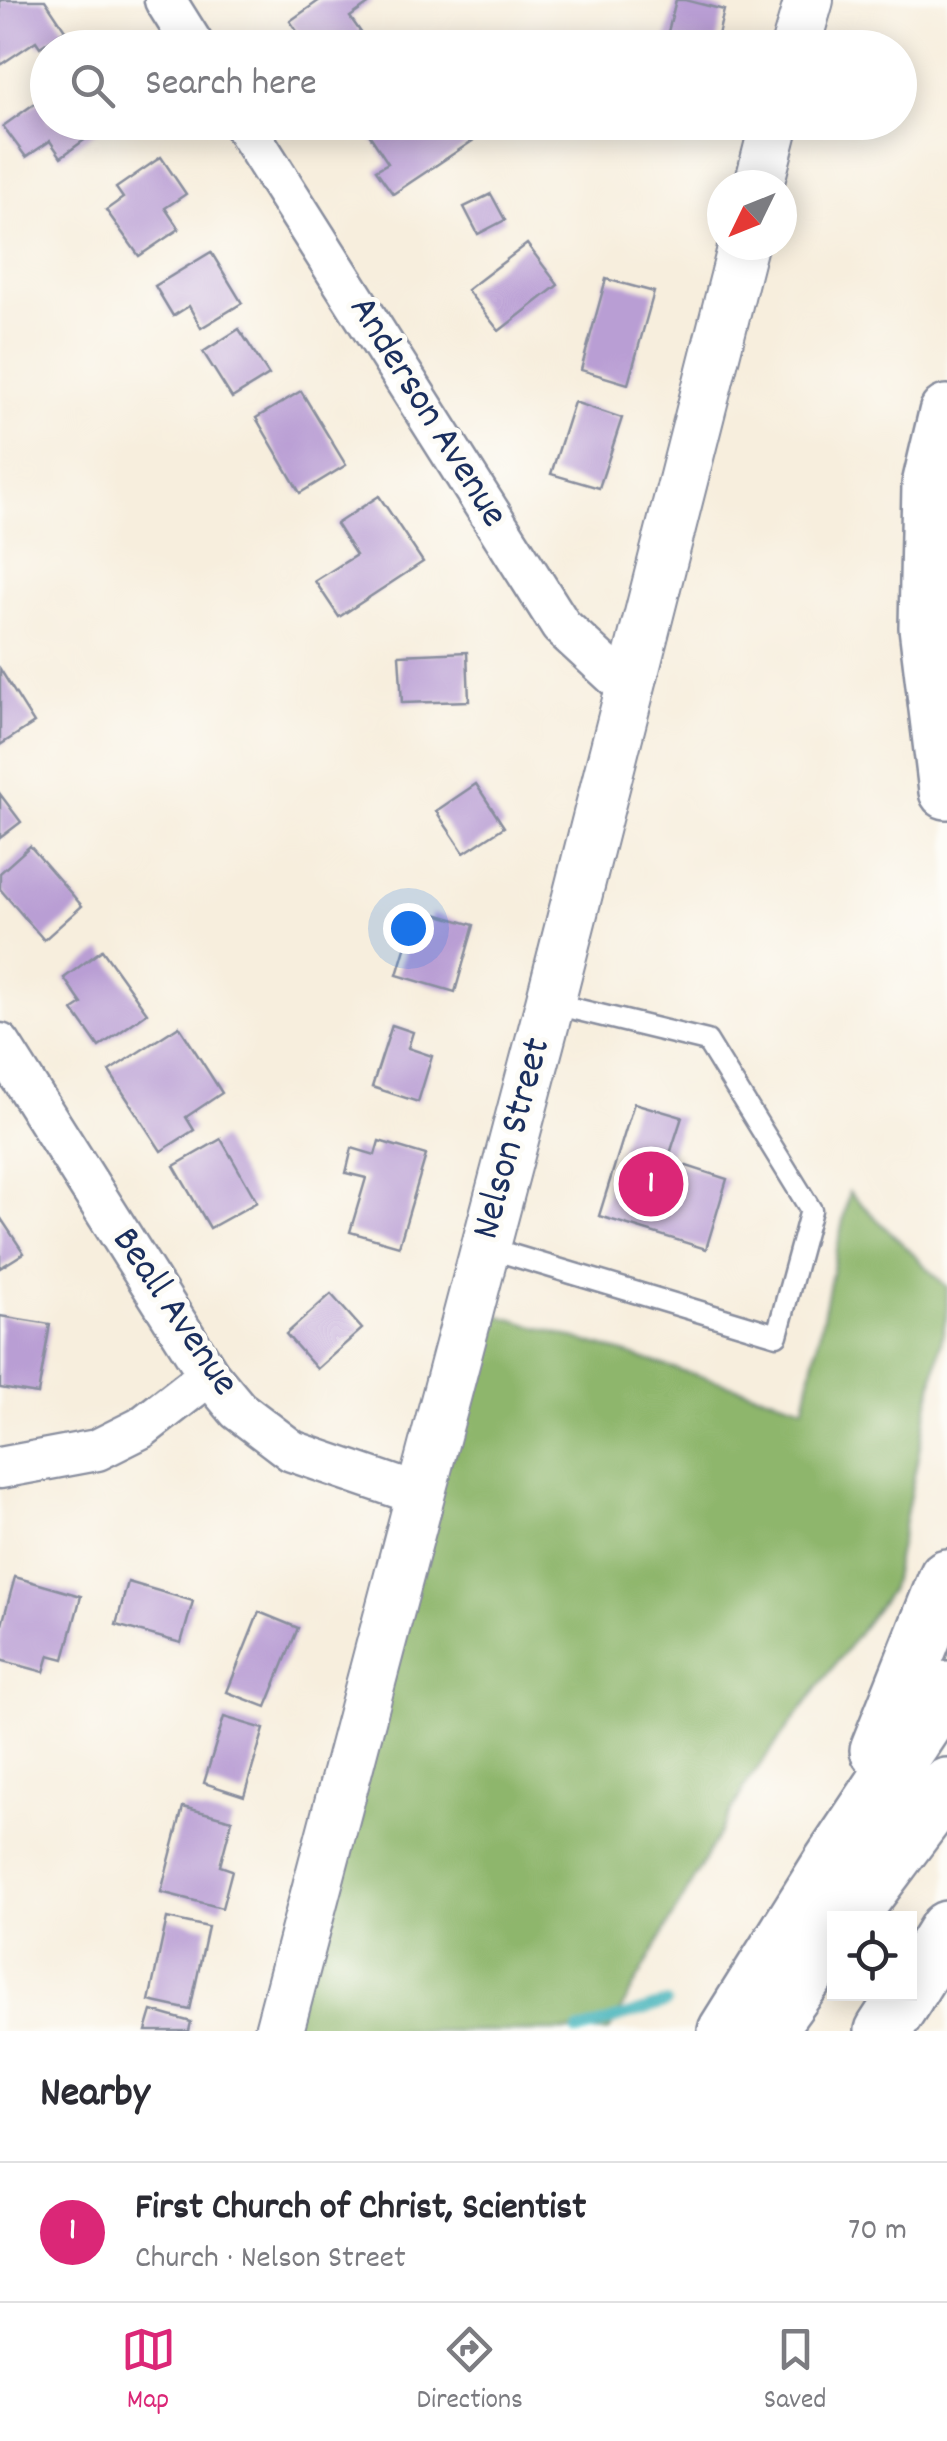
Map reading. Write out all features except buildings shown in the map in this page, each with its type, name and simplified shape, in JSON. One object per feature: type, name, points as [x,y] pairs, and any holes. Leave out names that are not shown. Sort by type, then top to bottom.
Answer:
[{"type":"highway","points":[[947,413],[930,485],[927,628],[947,791]]},
{"type":"highway","points":[[832,1862],[947,1577]]},
{"type":"highway","points":[[726,2031],[947,1689]]},
{"type":"highway","points":[[853,1911],[947,1786]]},
{"type":"highway","points":[[917,1977],[947,1929]]},
{"type":"highway","points":[[766,2031],[827,1947]]},
{"type":"highway","points":[[883,2031],[902,2001]]},
{"type":"street","points":[[164,0],[183,30]]},
{"type":"street","points":[[801,30],[809,0]]},
{"type":"street","name":"Anderson Avenue","points":[[253,140],[562,626],[629,689]]},
{"type":"street","points":[[763,170],[771,140]]},
{"type":"street","name":"Nelson Street","points":[[280,2031],[550,1003],[739,260]]},
{"type":"street","name":"Beall Avenue","points":[[0,1044],[208,1374],[238,1410],[292,1451],[420,1496]]},
{"type":"street","points":[[0,1468],[96,1450],[141,1428],[208,1374]]},
{"type":"lane","points":[[485,1247],[777,1335],[811,1210],[706,1042],[550,1003]]},
{"type":"green space","points":[[849,1192],[947,1287],[947,1313],[891,1589],[749,1780],[609,2031],[279,2031],[470,1307],[804,1407]]},
{"type":"waterway","points":[[578,2031],[666,2003]]},
{"type":"place","name":"First Church of Christ, Scientist","points":[[651,1184]]}]
